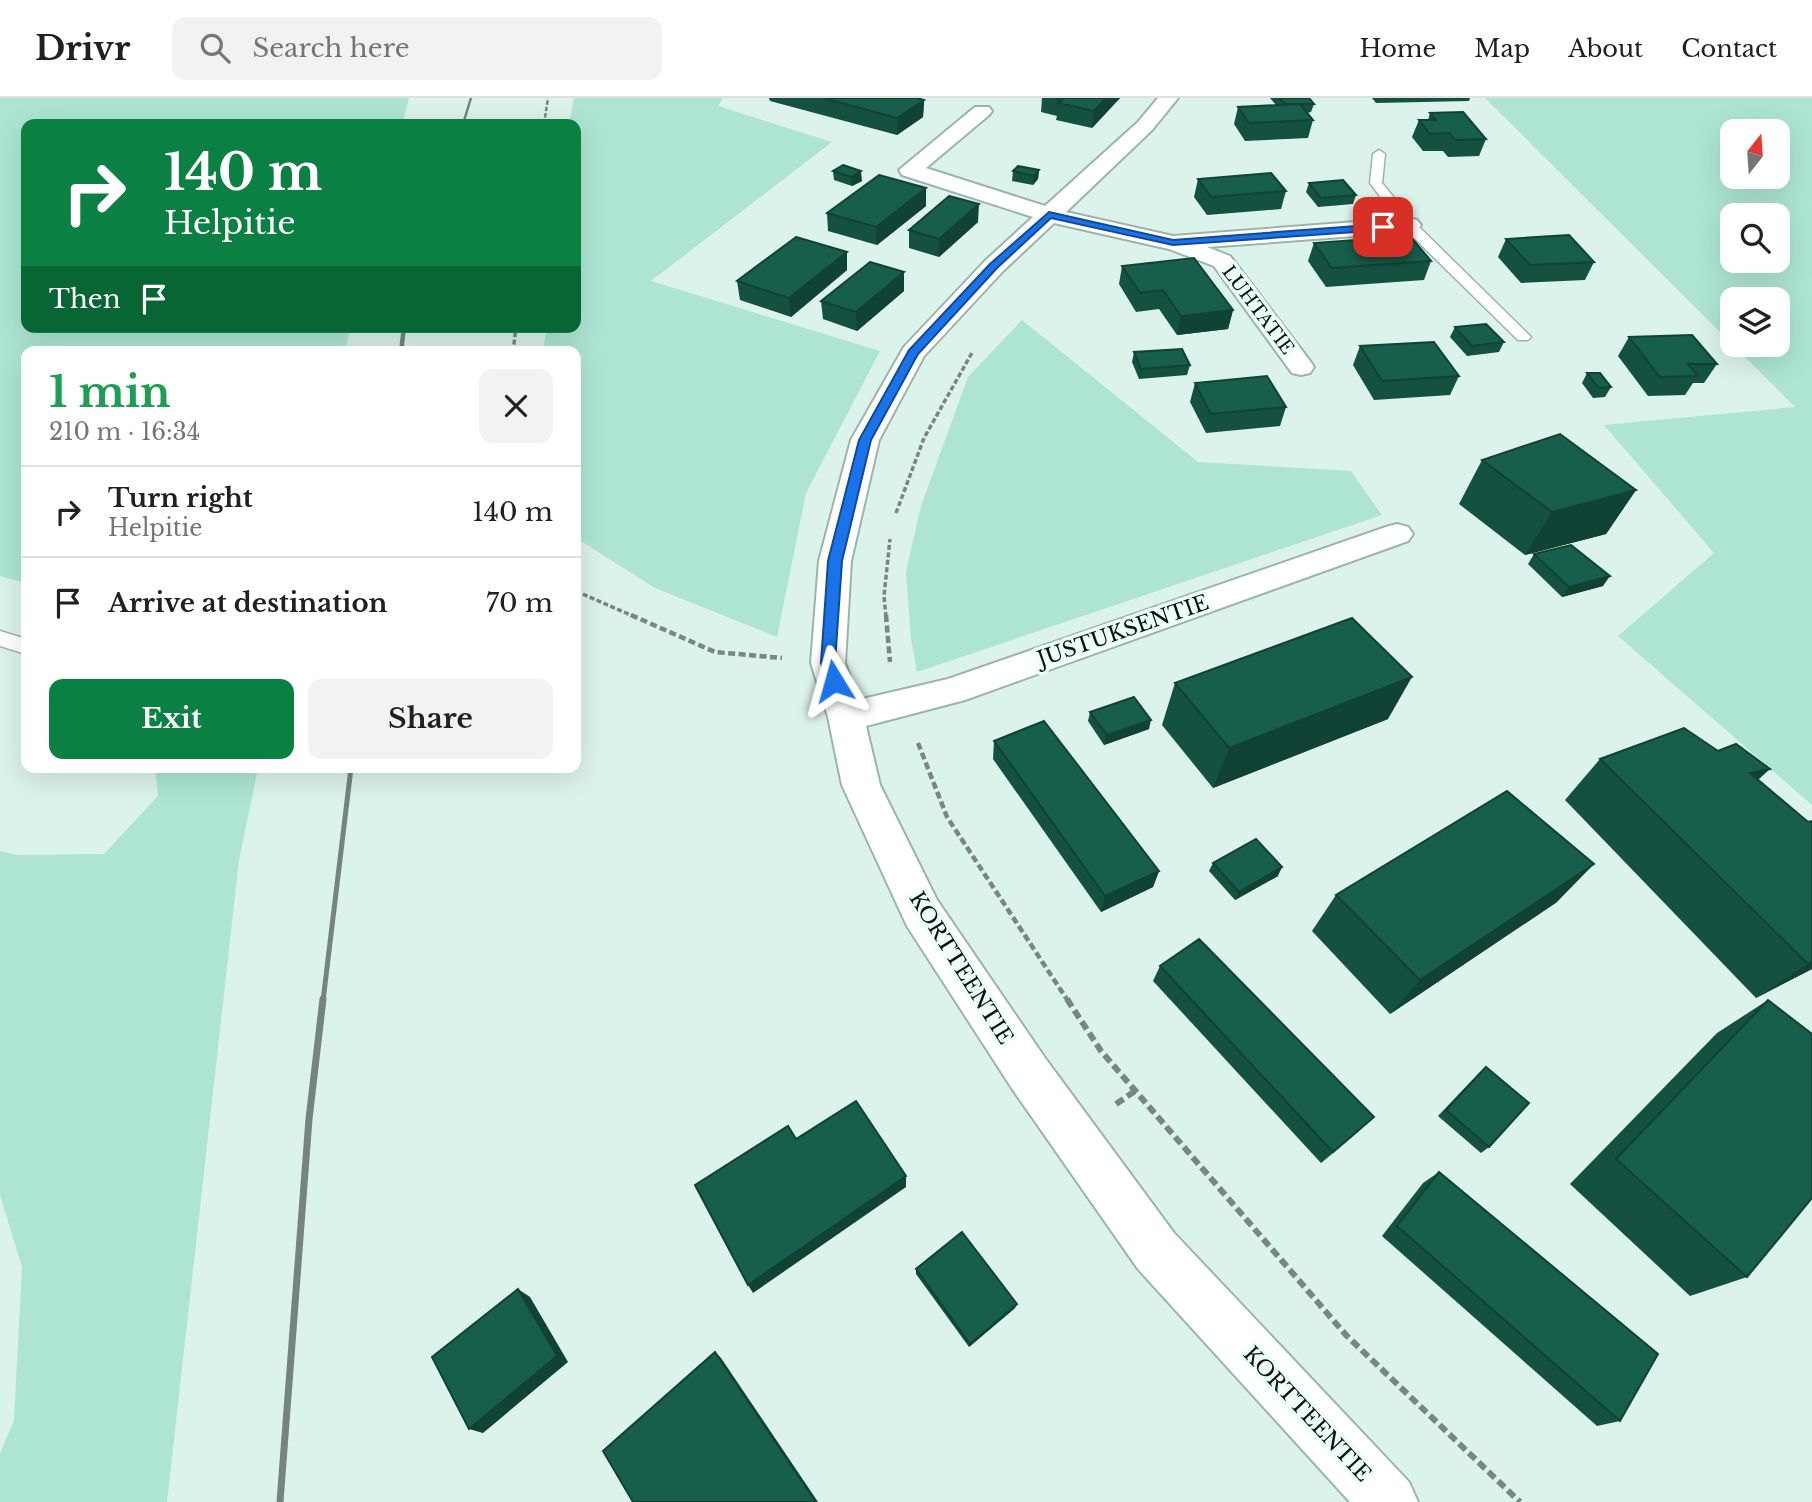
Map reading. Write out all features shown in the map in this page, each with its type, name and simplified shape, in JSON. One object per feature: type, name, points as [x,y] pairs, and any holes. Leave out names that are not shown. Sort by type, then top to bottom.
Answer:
[{"type":"street","name":"KORTTEENTIE","points":[[1168,98],[1145,126],[994,266],[913,353],[865,440],[835,561],[828,663],[846,717],[861,785],[922,913],[1029,1074],[1156,1251],[1389,1502]]},
{"type":"street","points":[[982,111],[910,170],[1049,215],[1173,243],[1409,225]]},
{"type":"street","name":"LUHTATIE","points":[[1173,243],[1222,261],[1301,367]]},
{"type":"street","name":"JUSTUKSENTIE","points":[[846,717],[902,701],[952,691],[1397,534]]},
{"type":"lane","points":[[1379,154],[1375,172],[1376,183],[1409,225],[1522,337]]},
{"type":"lane","points":[[0,638],[21,645]]},
{"type":"path","points":[[545,119],[548,98]]},
{"type":"path","points":[[891,526],[924,438],[976,345]]},
{"type":"path","points":[[890,537],[884,596],[888,657],[947,817],[1101,1051],[1346,1335],[1520,1502]]},
{"type":"path","points":[[581,593],[715,652],[828,663]]},
{"type":"green space","points":[[0,98],[409,98],[403,119],[21,119],[21,333],[349,333],[346,346],[21,346],[21,582],[0,576]]},
{"type":"green space","points":[[574,98],[723,98],[718,106],[832,142],[651,281],[880,351],[806,493],[777,637],[655,588],[581,541],[581,346],[544,346],[546,333],[581,333],[581,119],[570,119]]},
{"type":"green space","points":[[1485,98],[1812,98],[1812,805],[1618,636],[1714,553],[1604,425],[1795,407],[1745,357],[1790,357],[1790,287],[1720,287],[1720,332]]},
{"type":"green space","points":[[1022,320],[1198,462],[1351,471],[1382,515],[917,672],[911,639],[906,572],[921,506],[968,377]]},
{"type":"green space","points":[[156,773],[257,773],[239,860],[167,1502],[0,1502],[0,1454],[14,1420],[22,1267],[0,1195],[0,851],[16,855],[104,854],[158,796]]},
{"type":"building","points":[[823,98],[917,98],[924,100],[897,118]]},
{"type":"building","points":[[1055,98],[1106,98],[1094,111],[1058,103],[1062,100]]},
{"type":"building","points":[[1279,98],[1309,98],[1314,104],[1285,104]]},
{"type":"building","points":[[1300,104],[1313,120],[1249,123],[1238,107]]},
{"type":"building","points":[[1463,112],[1486,139],[1455,140],[1449,133],[1430,134],[1419,120],[1436,120],[1430,113]]},
{"type":"building","points":[[843,165],[861,171],[851,177],[833,171]]},
{"type":"building","points":[[1018,166],[1039,170],[1034,176],[1013,171]]},
{"type":"building","points":[[1271,173],[1286,191],[1211,197],[1198,179]]},
{"type":"building","points":[[879,175],[926,188],[876,227],[827,213]]},
{"type":"building","points":[[1343,180],[1356,195],[1321,198],[1309,183]]},
{"type":"building","points":[[949,196],[979,204],[939,239],[909,230]]},
{"type":"building","points":[[1569,235],[1594,262],[1530,265],[1506,239]]},
{"type":"building","points":[[1410,236],[1431,261],[1332,268],[1314,243]]},
{"type":"building","points":[[796,237],[847,252],[789,298],[737,281]]},
{"type":"building","points":[[1194,258],[1233,310],[1181,316],[1163,290],[1140,293],[1122,266]]},
{"type":"building","points":[[870,262],[904,272],[856,312],[821,301]]},
{"type":"building","points":[[1486,324],[1504,342],[1472,346],[1455,327]]},
{"type":"building","points":[[1692,335],[1717,364],[1688,364],[1698,376],[1660,377],[1629,337]]},
{"type":"building","points":[[1434,342],[1459,376],[1382,381],[1360,346]]},
{"type":"building","points":[[1182,349],[1190,365],[1141,369],[1134,352]]},
{"type":"building","points":[[1587,373],[1600,373],[1611,387],[1599,388]]},
{"type":"building","points":[[1267,376],[1286,407],[1211,414],[1195,383]]},
{"type":"building","points":[[1560,434],[1636,490],[1552,512],[1482,460]]},
{"type":"building","points":[[1571,545],[1610,576],[1569,587],[1534,554]]},
{"type":"building","points":[[1352,618],[1412,677],[1229,748],[1175,683]]},
{"type":"building","points":[[1134,697],[1151,720],[1107,735],[1090,712]]},
{"type":"building","points":[[1044,721],[1159,871],[1105,896],[994,741]]},
{"type":"building","points":[[1684,728],[1718,751],[1736,744],[1770,769],[1750,773],[1808,822],[1812,821],[1812,962],[1808,964],[1600,759]]},
{"type":"building","points":[[1507,791],[1594,864],[1420,980],[1336,895]]},
{"type":"building","points":[[1256,839],[1282,867],[1239,892],[1213,863]]},
{"type":"building","points":[[1199,939],[1374,1117],[1333,1152],[1160,966]]},
{"type":"building","points":[[1768,1000],[1812,1034],[1812,1198],[1747,1277],[1616,1159]]},
{"type":"building","points":[[1486,1067],[1529,1103],[1489,1147],[1446,1110]]},
{"type":"building","points":[[856,1101],[906,1176],[748,1285],[695,1185],[788,1126],[796,1139]]},
{"type":"building","points":[[1439,1172],[1658,1354],[1620,1421],[1397,1226]]},
{"type":"building","points":[[962,1232],[1017,1304],[970,1344],[916,1269]]},
{"type":"building","points":[[518,1289],[557,1356],[469,1429],[432,1357]]},
{"type":"building","points":[[715,1352],[816,1502],[633,1502],[603,1451]]},
{"type":"railway","points":[[465,119],[471,98]]},
{"type":"railway","points":[[402,346],[403,333]]},
{"type":"railway","points":[[323,1001],[350,773]]},
{"type":"railway","points":[[280,1502],[309,1119],[323,999]]},
{"type":"route","points":[[834,681],[828,663],[835,561],[865,440],[913,353],[994,266],[1049,215],[1173,243],[1383,227]]}]
